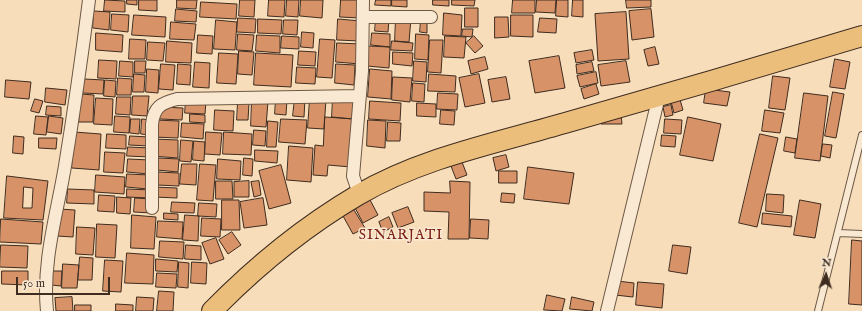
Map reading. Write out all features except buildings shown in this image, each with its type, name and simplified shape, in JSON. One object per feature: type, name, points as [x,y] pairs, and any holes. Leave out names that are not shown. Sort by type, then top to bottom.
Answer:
[{"type":"highway","points":[[212,311],[276,250],[359,194],[398,175],[451,156],[862,36]]},
{"type":"street","points":[[47,311],[46,276],[50,245],[65,166],[89,0]]},
{"type":"street","points":[[359,194],[353,176],[360,96],[363,0]]},
{"type":"street","points":[[362,17],[431,17]]},
{"type":"street","points":[[152,208],[152,124],[155,111],[165,103],[177,99],[360,96]]},
{"type":"street","points":[[607,311],[659,96]]},
{"type":"lane","points":[[818,311],[862,135]]},
{"type":"lane","points":[[838,233],[862,234]]},
{"type":"district","name":"SINARJATI","points":[[401,236]]}]
